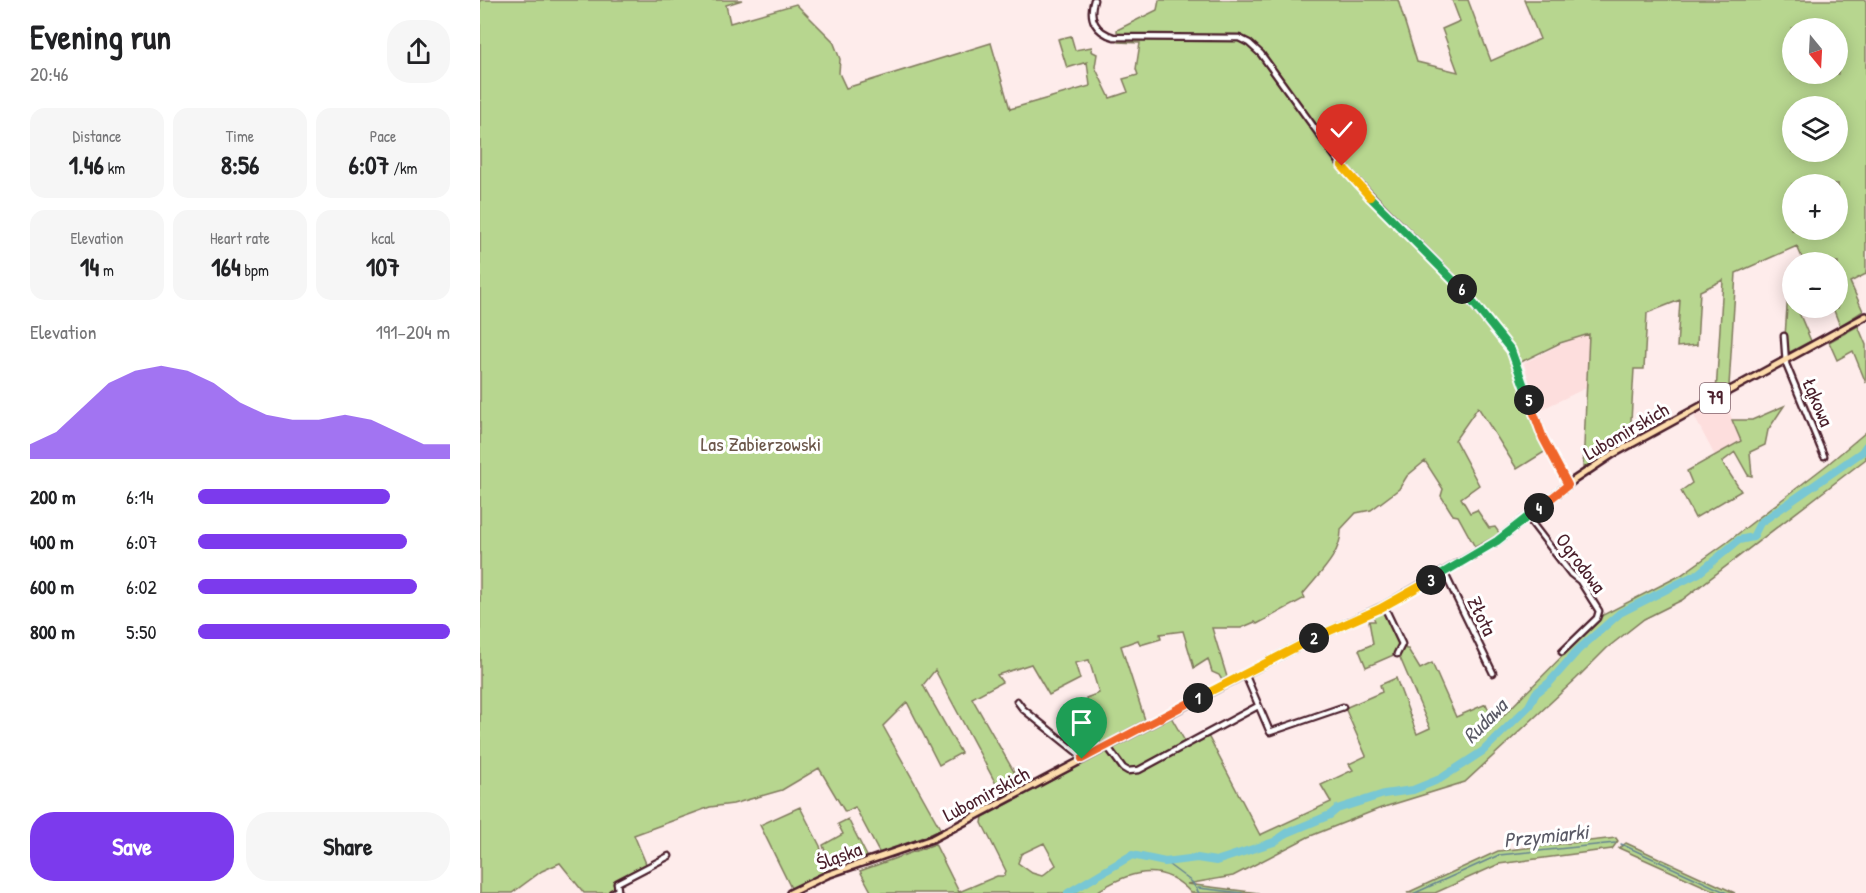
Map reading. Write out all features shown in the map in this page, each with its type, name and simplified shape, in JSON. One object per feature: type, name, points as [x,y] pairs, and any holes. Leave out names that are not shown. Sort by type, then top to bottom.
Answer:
[{"type":"main road","name":"Lubomirskich","points":[[900,851],[943,834],[1311,639],[1384,606],[1497,541],[1568,485],[1629,445],[1866,316]]},
{"type":"main road","name":"Śląska","points":[[790,893],[827,875],[900,851]]},
{"type":"street","points":[[1094,0],[1092,15],[1094,23],[1103,34],[1114,37],[1239,38],[1249,43],[1261,54],[1342,166],[1466,293],[1511,350],[1543,438],[1568,485]]},
{"type":"street","name":"Łąkowa","points":[[1784,336],[1785,360],[1824,456]]},
{"type":"street","name":"Ogrodowa","points":[[1528,518],[1571,574],[1580,581],[1599,611],[1597,618],[1562,652]]},
{"type":"street","name":"Złota","points":[[1444,572],[1493,673]]},
{"type":"street","points":[[1384,606],[1402,644],[1397,654]]},
{"type":"street","points":[[1245,674],[1270,732],[1343,707]]},
{"type":"street","points":[[1017,701],[1023,709],[1079,754],[1082,759]]},
{"type":"street","points":[[1107,746],[1123,768],[1134,771],[1258,706]]},
{"type":"street","points":[[617,892],[617,883],[669,856]]},
{"type":"shaded area","points":[[1589,333],[1586,388],[1538,411],[1524,363]]},
{"type":"shaded area","points":[[1724,401],[1742,441],[1715,456],[1694,416]]},
{"type":"green space","name":"Las Zabierzowski","points":[[480,0],[742,0],[726,5],[730,23],[796,4],[833,41],[840,59],[839,73],[846,88],[991,43],[1010,109],[1090,86],[1087,62],[1067,68],[1058,39],[1071,36],[1075,50],[1092,47],[1091,51],[1097,54],[1095,67],[1110,98],[1128,92],[1123,79],[1138,75],[1136,69],[1140,43],[1118,42],[1117,30],[1157,10],[1159,0],[1398,0],[1417,62],[1458,72],[1442,29],[1460,21],[1452,0],[1468,0],[1491,61],[1540,39],[1524,0],[1866,0],[1866,274],[1850,282],[1863,311],[1840,326],[1837,318],[1848,318],[1848,252],[1800,252],[1797,246],[1736,273],[1729,386],[1716,393],[1723,280],[1700,291],[1697,345],[1677,347],[1680,300],[1647,313],[1644,369],[1634,369],[1630,438],[1583,468],[1589,334],[1560,343],[1515,365],[1546,451],[1517,469],[1478,407],[1455,440],[1479,485],[1461,498],[1470,513],[1477,510],[1489,528],[1495,527],[1500,534],[1475,547],[1458,516],[1453,515],[1441,496],[1443,489],[1425,461],[1407,476],[1399,489],[1371,510],[1356,513],[1341,529],[1338,547],[1322,572],[1303,594],[1305,598],[1257,624],[1255,622],[1241,628],[1212,628],[1227,677],[1222,680],[1219,675],[1212,672],[1208,659],[1194,668],[1183,631],[1160,634],[1161,639],[1140,645],[1138,640],[1121,646],[1145,720],[1101,744],[1086,698],[1099,693],[1089,660],[1075,663],[1080,679],[1049,695],[1031,664],[997,675],[1002,682],[972,698],[1022,786],[1003,797],[935,670],[923,685],[961,753],[939,765],[907,702],[883,726],[941,830],[880,854],[855,807],[845,812],[819,768],[782,790],[733,804],[710,807],[634,835],[647,866],[613,884],[617,891],[584,893],[560,863],[542,871],[512,893],[480,893]]},
{"type":"green space","points":[[1786,318],[1801,318],[1811,341],[1788,353],[1785,337]]},
{"type":"green space","points":[[1858,326],[1866,345],[1866,383],[1853,351],[1837,360],[1829,342]]},
{"type":"green space","points":[[1784,406],[1768,430],[1765,445],[1750,452],[1752,476],[1748,475],[1735,452],[1722,462],[1741,491],[1695,518],[1681,491],[1692,483],[1687,471],[1741,441],[1732,420],[1752,420]]},
{"type":"green space","points":[[1866,432],[1866,459],[1682,600],[1644,619],[1607,648],[1465,782],[1381,808],[1308,837],[1233,876],[1187,884],[1259,893],[1191,893],[1168,876],[1144,873],[1119,880],[1095,893],[872,893],[860,871],[935,844],[959,892],[997,876],[1004,876],[1006,871],[982,823],[983,817],[1171,717],[1186,743],[1206,732],[1260,835],[1331,802],[1321,785],[1353,770],[1349,764],[1366,756],[1345,708],[1382,692],[1380,685],[1396,678],[1417,734],[1430,728],[1398,653],[1366,667],[1359,650],[1373,644],[1369,621],[1375,621],[1373,616],[1388,609],[1406,649],[1420,669],[1432,663],[1456,717],[1486,704],[1495,724],[1603,615],[1681,575],[1828,464]],"holes":[[[1044,843],[1056,865],[1042,876],[1032,873],[1018,863],[1021,854]]]},
{"type":"green space","points":[[800,807],[820,846],[827,873],[792,890],[760,825]]},
{"type":"green space","points":[[848,819],[868,858],[831,871],[823,845],[843,834],[838,824]]},
{"type":"green space","points":[[1616,838],[1618,841],[1612,849],[1499,864],[1435,893],[1407,893],[1498,851]]},
{"type":"green space","points":[[1626,843],[1735,893],[1719,893],[1619,848]]},
{"type":"waterway","name":"Rudawa","points":[[1068,893],[1132,855],[1165,862],[1197,858],[1216,861],[1274,842],[1287,833],[1330,815],[1337,809],[1384,794],[1413,790],[1440,779],[1483,751],[1529,706],[1536,693],[1549,683],[1578,650],[1620,613],[1699,573],[1739,540],[1753,537],[1760,523],[1862,452],[1866,446]]},
{"type":"waterway","points":[[1099,746],[1116,737]]},
{"type":"waterway","points":[[1082,754],[1096,747]]},
{"type":"waterway","name":"Przymiarki","points":[[1415,893],[1499,855],[1615,843]]},
{"type":"waterway","name":"Przymiarki","points":[[1621,844],[1727,893]]},
{"type":"waterway","points":[[1165,862],[1192,882],[1199,893]]},
{"type":"waterway","name":"Przymiarki","points":[[1198,888],[1242,893]]},
{"type":"route","points":[[1082,759],[1304,643],[1404,595],[1497,541],[1568,485],[1543,438],[1511,350],[1466,293],[1342,166]]}]
